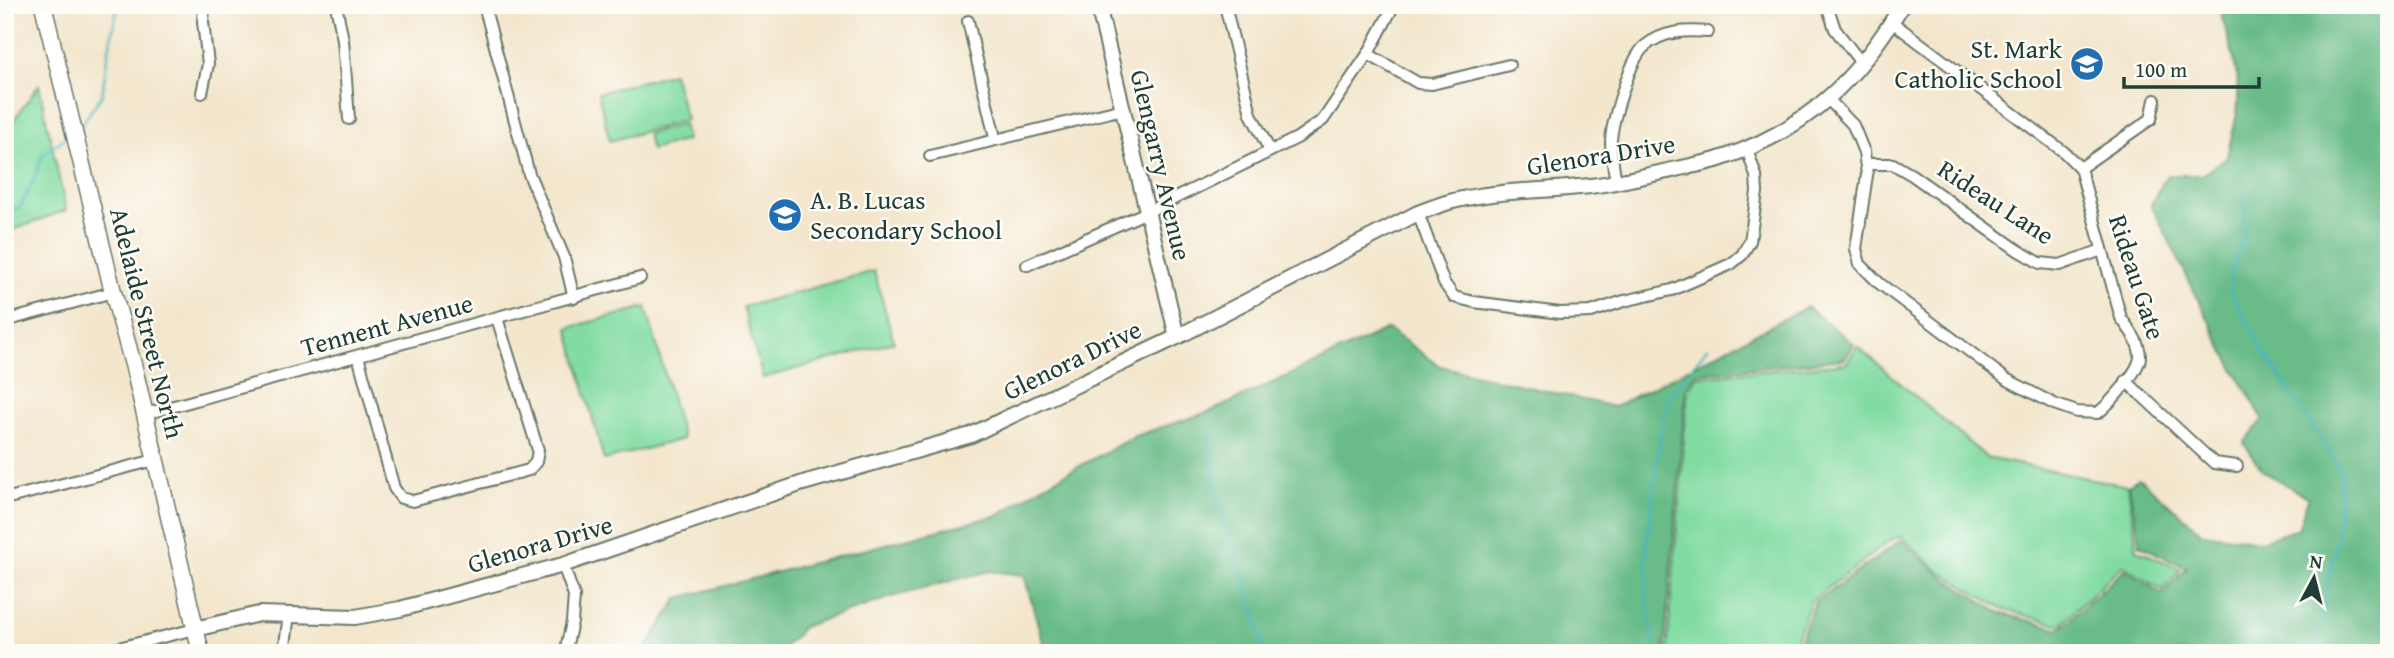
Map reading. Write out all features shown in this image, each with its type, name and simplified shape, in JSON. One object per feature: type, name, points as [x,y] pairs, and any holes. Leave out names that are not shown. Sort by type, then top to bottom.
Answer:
[{"type":"main road","name":"Adelaide Street North","points":[[43,5],[145,414],[201,653]]},
{"type":"street","points":[[202,93],[208,64],[203,22],[204,5]]},
{"type":"street","points":[[337,5],[343,40],[349,119]]},
{"type":"street","points":[[484,5],[529,174],[564,257],[574,298]]},
{"type":"street","name":"Glengarry Avenue","points":[[1098,5],[1177,337]]},
{"type":"street","points":[[1225,5],[1251,114],[1270,151]]},
{"type":"street","points":[[1027,265],[1147,212],[1297,138],[1323,120],[1368,54],[1394,5]]},
{"type":"street","points":[[1827,5],[1835,29],[1862,64]]},
{"type":"street","name":"Glenora Drive","points":[[195,629],[240,617],[289,614],[355,617],[400,609],[563,565],[803,483],[971,435],[1177,337],[1418,213],[1453,201],[1487,195],[1616,182],[1723,158],[1766,141],[1810,115],[1828,99],[1862,64],[1902,5]]},
{"type":"street","points":[[968,20],[995,138]]},
{"type":"street","points":[[1892,22],[2064,152],[2080,168],[2151,119],[2155,100]]},
{"type":"street","points":[[1616,182],[1611,142],[1631,64],[1645,46],[1669,34],[1681,30],[1708,32]]},
{"type":"street","points":[[1368,54],[1418,83],[1432,83],[1509,65]]},
{"type":"street","name":"Rideau Gate","points":[[1828,99],[1853,125],[1864,152],[1867,175],[1856,249],[1860,264],[1879,283],[2006,379],[2054,404],[2077,412],[2098,413],[2133,374],[2140,358],[2134,336],[2121,318],[2080,168]]},
{"type":"street","points":[[930,156],[995,138],[1123,109]]},
{"type":"street","points":[[1418,213],[1444,283],[1454,298],[1560,313],[1591,312],[1672,290],[1731,264],[1742,255],[1749,241],[1757,192],[1756,176],[1747,149]]},
{"type":"street","name":"Rideau Lane","points":[[1866,164],[1893,164],[2040,263],[2060,265],[2102,250]]},
{"type":"street","name":"Tennent Avenue","points":[[145,414],[640,278]]},
{"type":"street","points":[[5,321],[113,292]]},
{"type":"street","points":[[358,356],[394,488],[401,498],[413,501],[529,470],[536,462],[538,450],[497,318]]},
{"type":"street","points":[[2126,381],[2214,463],[2237,466]]},
{"type":"street","points":[[5,499],[155,460]]},
{"type":"street","points":[[563,565],[574,596],[565,653]]},
{"type":"street","points":[[284,653],[289,614]]},
{"type":"street","points":[[98,653],[195,629]]},
{"type":"green space","points":[[2224,5],[2389,5],[2389,653],[1795,653],[1815,602],[1901,540],[1943,577],[2000,613],[2060,629],[2125,569],[2162,594],[2187,568],[2140,545],[2129,485],[2139,478],[2202,533],[2261,541],[2298,529],[2308,498],[2263,471],[2244,443],[2263,419],[2226,355],[2151,204],[2167,175],[2202,175],[2227,157],[2237,113],[2238,86],[2234,60],[2219,9]]},
{"type":"green space","points":[[673,73],[686,120],[610,141],[598,93]]},
{"type":"green space","points":[[39,85],[66,210],[5,233],[5,132]]},
{"type":"green space","points":[[683,124],[687,140],[651,150],[647,134]]},
{"type":"green space","points":[[874,271],[894,342],[763,378],[743,307]]},
{"type":"green space","points":[[646,307],[683,439],[604,460],[568,328]]},
{"type":"green space","points":[[1807,307],[1854,344],[1845,359],[1696,374],[1686,389],[1664,653],[1046,653],[1024,575],[989,571],[895,596],[802,627],[778,653],[643,653],[678,598],[998,515],[1041,487],[1135,436],[1214,410],[1388,329],[1440,366],[1614,407]]},
{"type":"green space","points":[[1857,346],[1987,458],[2128,486],[2137,550],[2181,569],[2162,590],[2123,565],[2060,625],[2002,609],[1940,572],[1901,536],[1888,542],[1811,601],[1791,653],[1667,653],[1688,391],[1697,377],[1847,363]]},
{"type":"waterway","points":[[80,127],[102,95],[118,5]]},
{"type":"waterway","points":[[5,212],[20,207],[43,154],[69,135]]},
{"type":"waterway","points":[[2246,193],[2244,237],[2232,269],[2230,291],[2263,351],[2342,471],[2337,539],[2315,653]]},
{"type":"waterway","points":[[1651,653],[1653,638],[1646,593],[1647,539],[1661,429],[1667,399],[1708,347]]},
{"type":"waterway","points":[[1209,428],[1215,495],[1248,589],[1265,653]]},
{"type":"place","name":"St. Mark Catholic School","points":[[2087,64]]},
{"type":"place","name":"A. B. Lucas Secondary School","points":[[785,215]]}]
